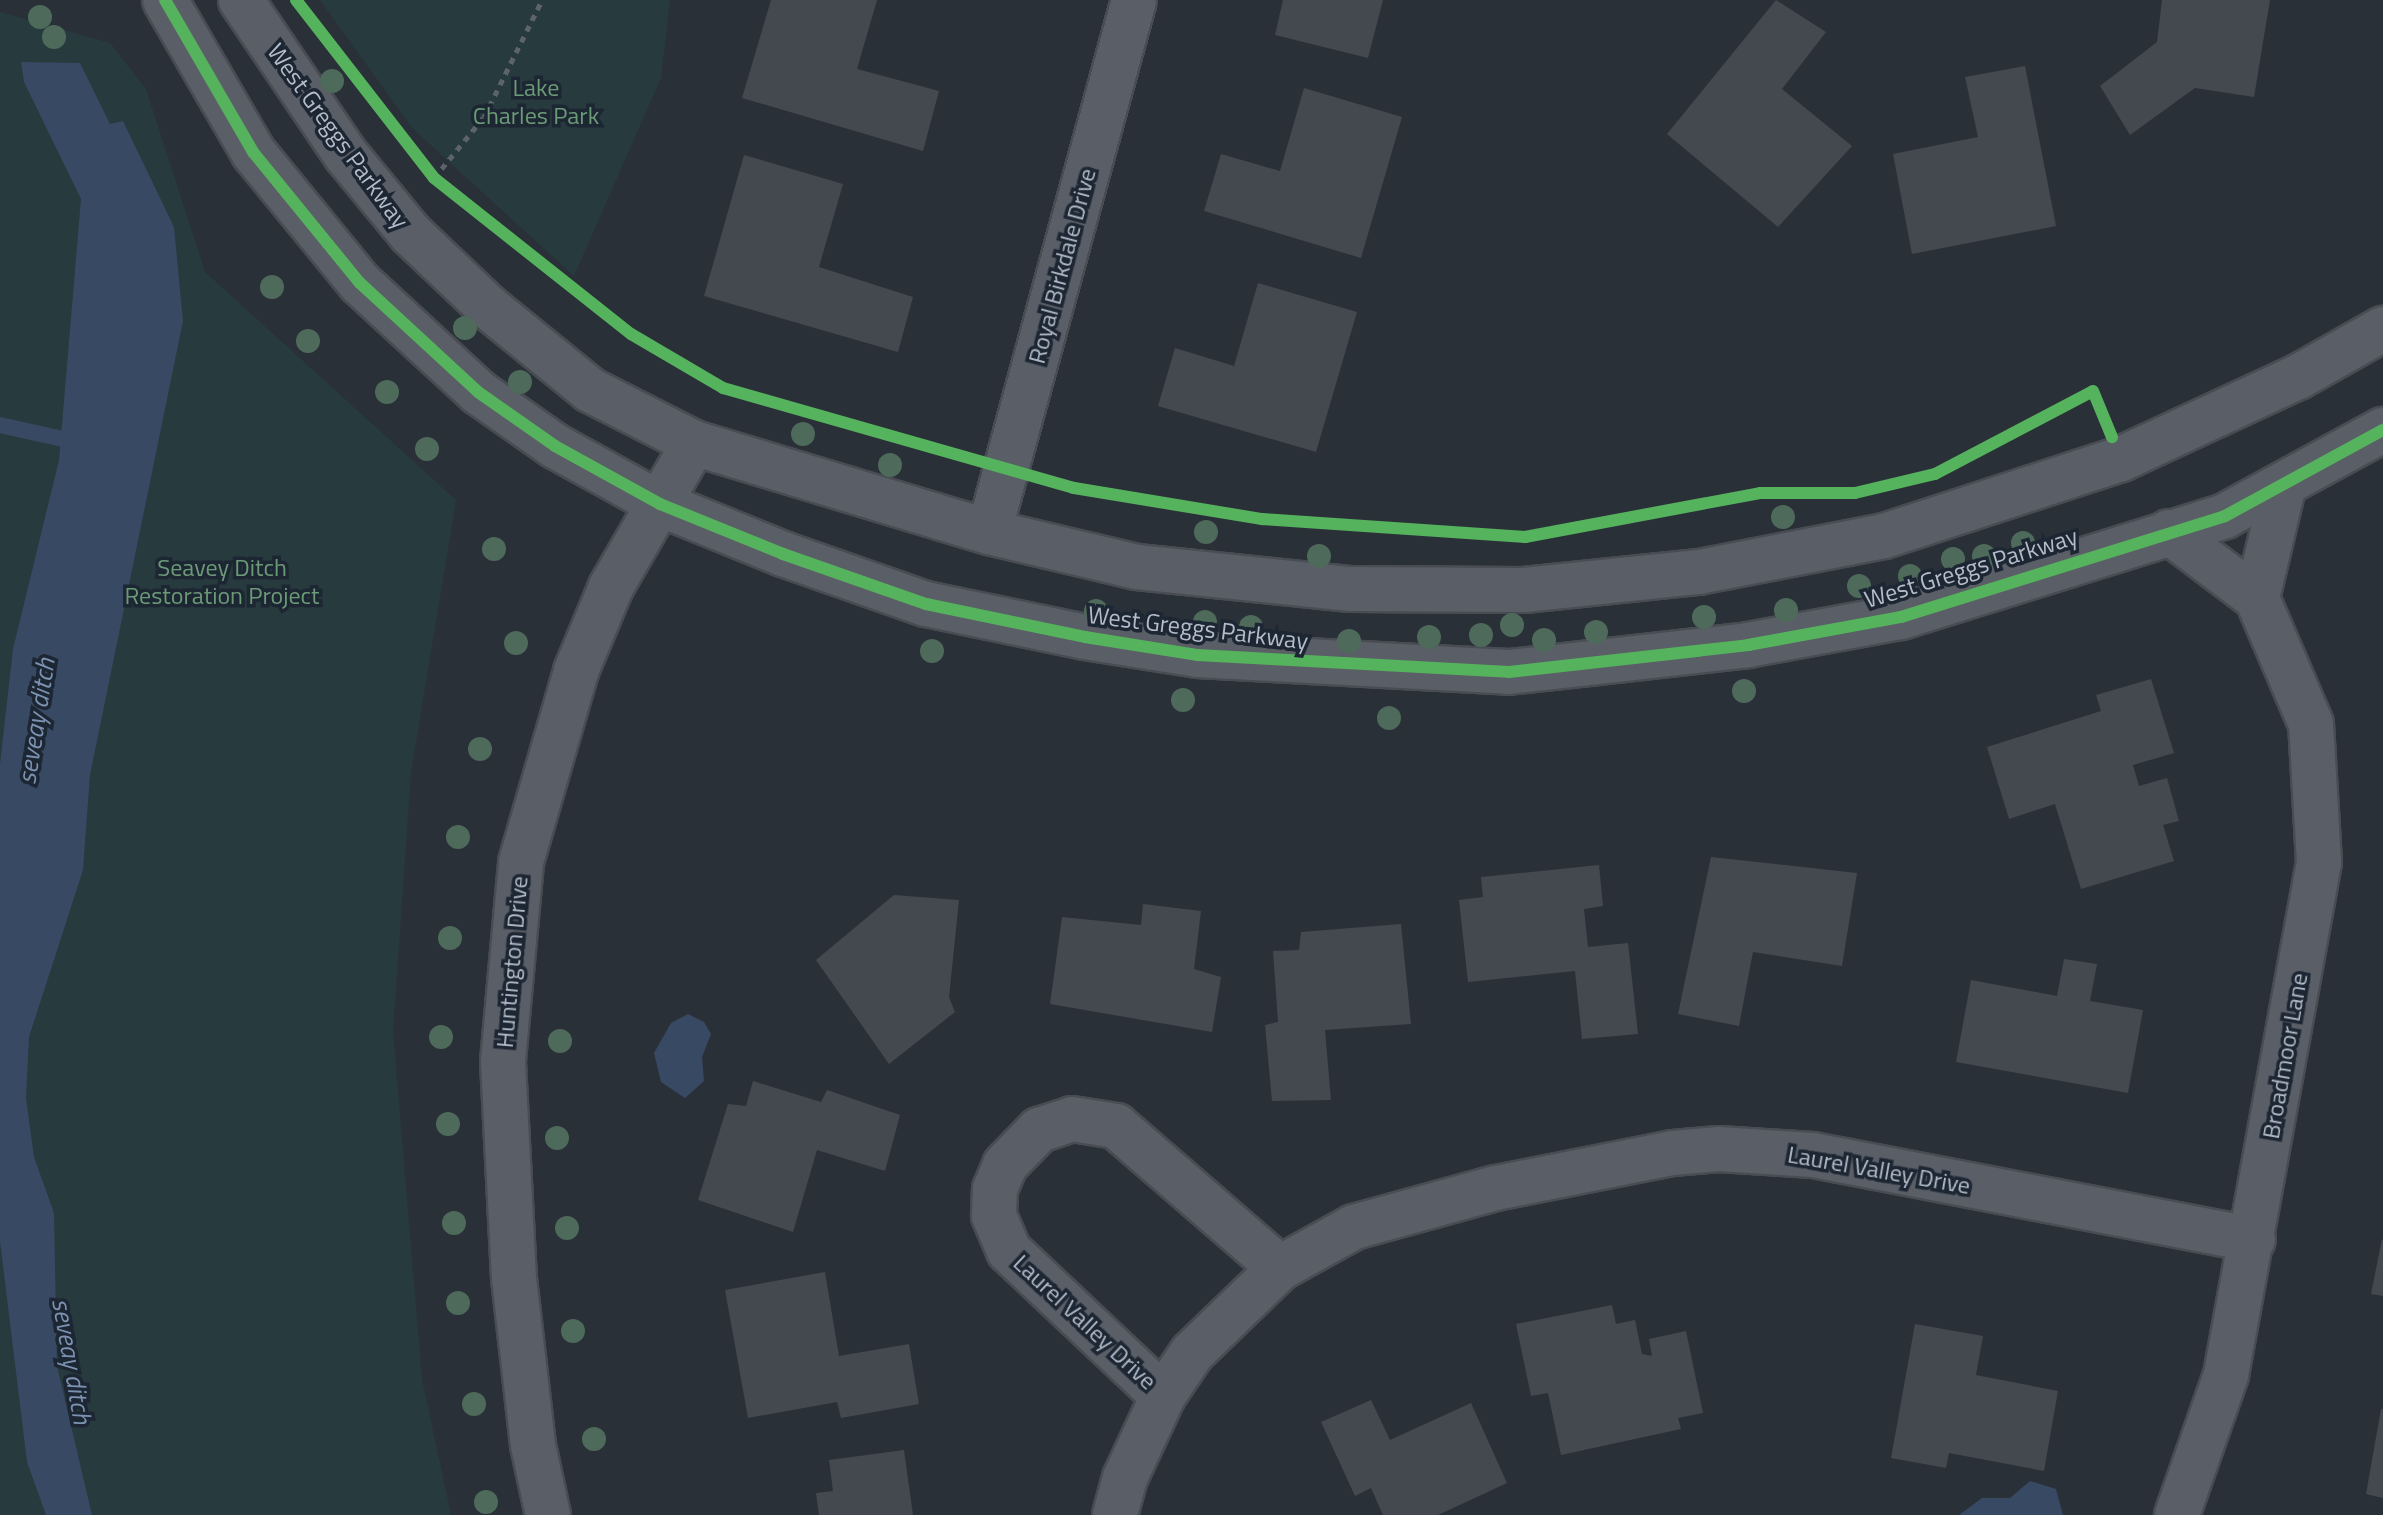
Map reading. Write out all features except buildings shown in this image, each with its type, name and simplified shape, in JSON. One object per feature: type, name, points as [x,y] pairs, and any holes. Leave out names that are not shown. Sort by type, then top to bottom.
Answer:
[{"type":"street","name":"West Greggs Parkway","points":[[165,0],[253,152],[360,283],[478,392],[555,446],[660,504],[926,604],[1085,637],[1228,657],[1509,672],[1748,645],[1901,617],[2225,516],[2383,430]]},
{"type":"street","name":"West Greggs Parkway","points":[[241,0],[346,155],[411,234],[488,307],[590,390],[694,443],[989,532],[1137,567],[1351,589],[1524,590],[1699,572],[1884,536],[2121,459],[2298,377],[2383,329]]},
{"type":"street","name":"Royal Birkdale Drive","points":[[989,532],[1134,0]]},
{"type":"street","name":"Huntington Drive","points":[[548,1515],[533,1445],[514,1279],[503,1061],[521,862],[576,671],[611,587],[694,443]]},
{"type":"street","points":[[2257,598],[2284,484]]},
{"type":"street","name":"Broadmoor Lane","points":[[2169,532],[2257,598],[2311,724],[2319,862],[2253,1240],[2226,1375],[2177,1515]]},
{"type":"street","name":"Laurel Valley Drive","points":[[1163,1396],[1009,1251],[994,1215],[995,1189],[1005,1165],[1039,1130],[1072,1119],[1116,1126],[1280,1268]]},
{"type":"street","name":"Laurel Valley Drive","points":[[1115,1515],[1125,1478],[1163,1396],[1192,1353],[1280,1268],[1354,1227],[1482,1192],[1673,1153],[1719,1149],[1813,1155],[2253,1240]]},
{"type":"path","points":[[434,178],[484,117],[542,0]]},
{"type":"path","points":[[425,166],[446,187]]},
{"type":"green space","name":"Lake Charles Park","points":[[320,0],[670,0],[661,78],[574,276],[412,128]]},
{"type":"green space","name":"Seavey Ditch Restoration Project","points":[[0,12],[110,43],[146,89],[205,272],[456,500],[411,773],[393,1031],[422,1379],[451,1515],[0,1515]]},
{"type":"water","name":"seveay ditch","points":[[21,62],[80,63],[110,124],[123,121],[174,227],[183,321],[90,775],[83,870],[29,1037],[26,1098],[34,1157],[54,1213],[57,1366],[92,1515],[46,1515],[27,1462],[0,1241],[0,764],[13,649],[59,460],[81,199],[24,82]]},
{"type":"water","points":[[688,1014],[704,1022],[711,1034],[702,1057],[704,1081],[685,1098],[661,1082],[654,1053],[671,1023]]},
{"type":"water","points":[[2030,1481],[2056,1489],[2063,1515],[1959,1515],[1982,1498],[2010,1498]]},
{"type":"waterway","points":[[0,425],[81,443]]},
{"type":"cycle path","points":[[165,0],[253,152],[360,283],[478,392],[555,446],[660,504],[783,554],[926,604],[1085,637],[1197,655],[1509,672],[1748,645],[1901,617],[2225,516],[2383,430]]},
{"type":"cycle path","points":[[296,0],[434,178],[631,334],[723,388],[1074,488],[1262,519],[1525,537],[1760,493],[1855,493],[1935,474],[2093,391],[2112,437]]}]
